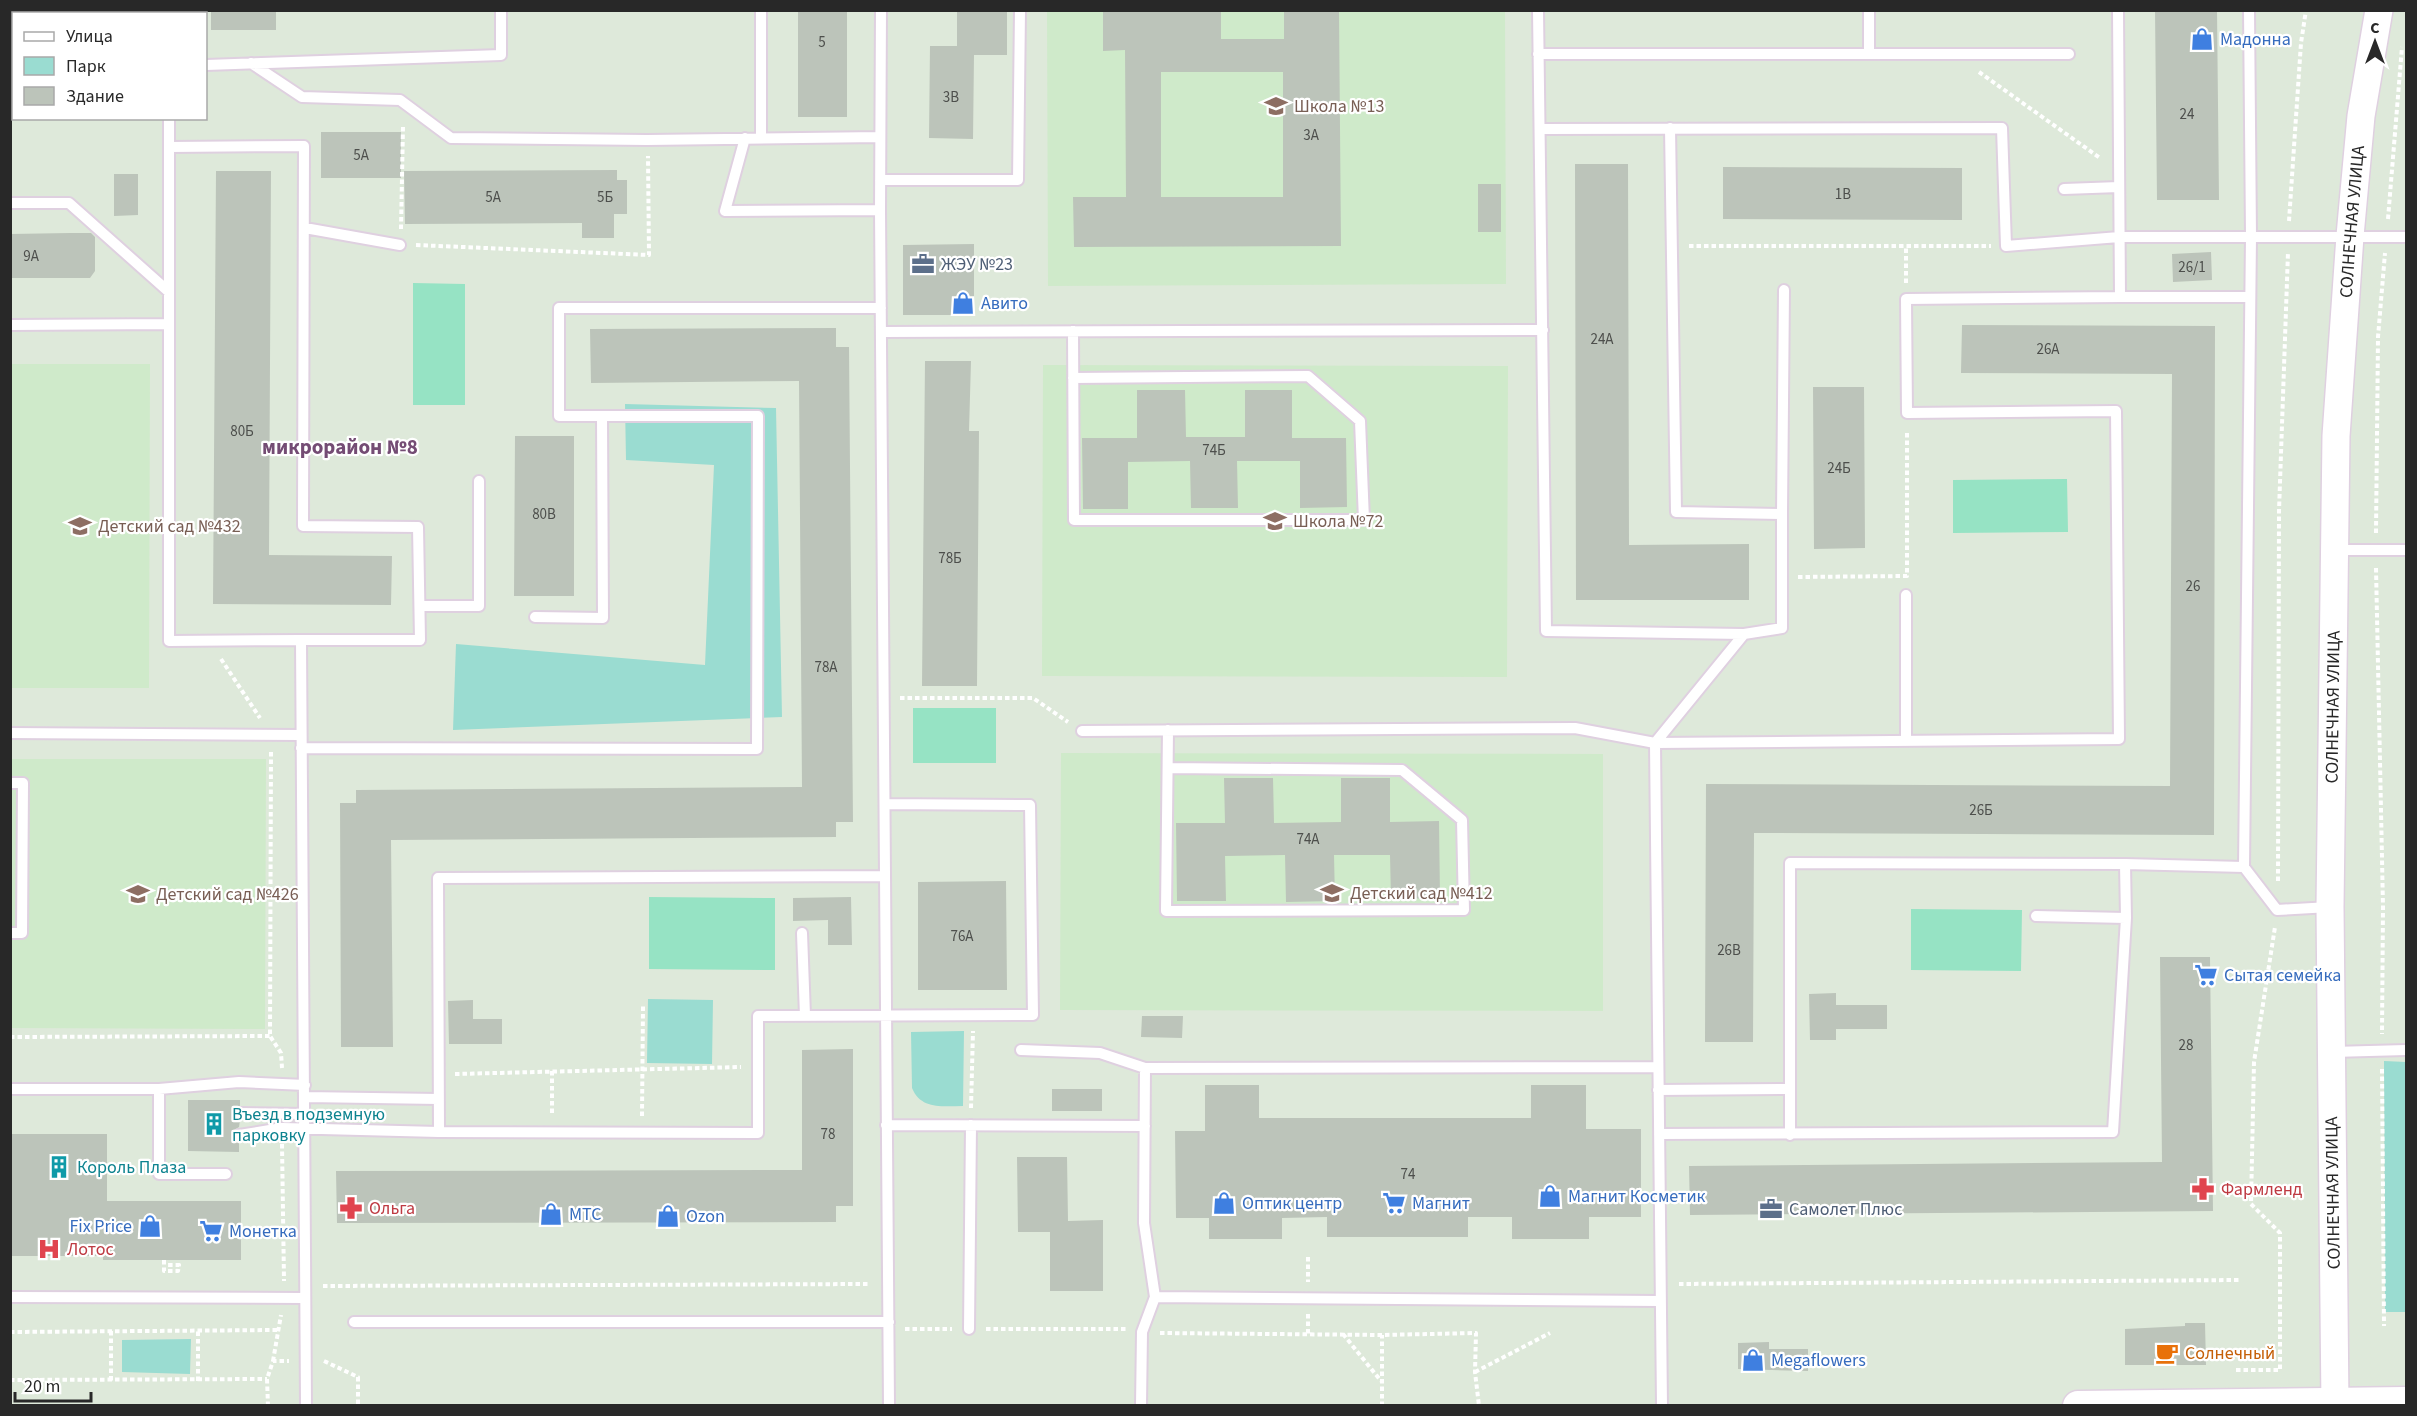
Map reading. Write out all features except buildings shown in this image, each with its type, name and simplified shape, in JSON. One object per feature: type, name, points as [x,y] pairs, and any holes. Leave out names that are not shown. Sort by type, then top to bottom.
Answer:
[{"type":"main road","points":[[2078,1406],[2406,1402]]},
{"type":"street","name":"СОЛНЕЧНАЯ УЛИЦА","points":[[2335,1404],[2330,907],[2336,436],[2349,236],[2361,116],[2379,10]]},
{"type":"lane","points":[[207,64],[501,55],[501,10]]},
{"type":"lane","points":[[761,10],[761,137]]},
{"type":"lane","points":[[881,10],[880,210],[889,1406]]},
{"type":"lane","points":[[880,180],[1018,180],[1020,10]]},
{"type":"lane","points":[[1538,10],[1546,631],[1744,634],[1782,628],[1784,290]]},
{"type":"lane","points":[[1869,10],[1869,54]]},
{"type":"lane","points":[[2118,10],[2120,297]]},
{"type":"lane","points":[[2248,10],[2251,237],[2244,867],[2277,910],[2330,907]]},
{"type":"lane","points":[[1538,54],[2069,54]]},
{"type":"lane","points":[[251,63],[302,97],[400,100],[451,138],[647,140],[880,137]]},
{"type":"lane","points":[[169,120],[168,292],[170,641],[420,640],[418,528],[303,526],[304,146],[169,147]]},
{"type":"lane","points":[[1670,128],[1676,512],[1782,514]]},
{"type":"lane","points":[[1541,129],[2002,128],[2006,246],[2119,237],[2406,237]]},
{"type":"lane","points":[[745,138],[725,211],[880,210]]},
{"type":"lane","points":[[2064,189],[2119,187]]},
{"type":"lane","points":[[10,203],[69,202],[168,292]]},
{"type":"lane","points":[[305,228],[400,245]]},
{"type":"lane","points":[[1082,731],[1575,728],[1656,742],[2119,739],[2116,411],[1907,412],[1906,299],[2250,297]]},
{"type":"lane","points":[[301,748],[757,748],[758,416],[559,416],[559,308],[881,308]]},
{"type":"lane","points":[[10,325],[169,324]]},
{"type":"lane","points":[[881,332],[1543,330]]},
{"type":"lane","points":[[1073,331],[1073,378],[1074,520],[1364,520],[1360,421],[1308,376],[1073,378]]},
{"type":"lane","points":[[535,617],[603,618],[602,416]]},
{"type":"lane","points":[[420,606],[479,606],[479,481]]},
{"type":"lane","points":[[2336,550],[2406,550]]},
{"type":"lane","points":[[1906,595],[1906,740]]},
{"type":"lane","points":[[1662,1406],[1656,742],[1744,634]]},
{"type":"lane","points":[[301,640],[306,1406]]},
{"type":"lane","points":[[1168,730],[1166,911],[1464,909],[1462,820],[1402,770],[1168,768]]},
{"type":"lane","points":[[10,733],[301,735]]},
{"type":"lane","points":[[10,783],[23,783],[22,933],[10,933]]},
{"type":"lane","points":[[239,1135],[282,1128],[439,1132],[758,1133],[758,1016],[1033,1015],[1030,805],[885,804]]},
{"type":"lane","points":[[1790,1135],[1790,863],[2125,864],[2244,867]]},
{"type":"lane","points":[[1659,1134],[2113,1132],[2126,918],[2125,864]]},
{"type":"lane","points":[[439,1132],[438,878],[885,876]]},
{"type":"lane","points":[[2036,916],[2126,918]]},
{"type":"lane","points":[[802,933],[805,1016]]},
{"type":"lane","points":[[1021,1050],[1100,1053],[1145,1068],[1658,1067]]},
{"type":"lane","points":[[2332,1052],[2406,1050]]},
{"type":"lane","points":[[1141,1406],[1142,1332],[1155,1297],[1144,1223],[1145,1068]]},
{"type":"lane","points":[[10,1089],[159,1089],[239,1082],[305,1084]]},
{"type":"lane","points":[[159,1089],[159,1174],[226,1174]]},
{"type":"lane","points":[[1658,1090],[1790,1089]]},
{"type":"lane","points":[[305,1097],[439,1099]]},
{"type":"lane","points":[[240,1113],[305,1114]]},
{"type":"lane","points":[[886,1125],[1145,1126]]},
{"type":"lane","points":[[969,1329],[971,1125]]},
{"type":"lane","points":[[10,1297],[305,1298]]},
{"type":"lane","points":[[1155,1297],[1660,1301]]},
{"type":"lane","points":[[354,1322],[890,1326]]},
{"type":"path","points":[[2236,1370],[2280,1370],[2280,1233],[2251,1204],[2254,1062],[2277,910],[2279,511],[2288,237],[2301,43],[2306,10]]},
{"type":"path","points":[[2384,1326],[2383,907],[2376,550],[2378,337],[2402,43]]},
{"type":"path","points":[[1954,54],[2119,171]]},
{"type":"path","points":[[404,104],[400,245],[649,255],[647,140]]},
{"type":"path","points":[[1673,246],[2006,246]]},
{"type":"path","points":[[1906,247],[1906,299]]},
{"type":"path","points":[[1784,577],[1907,576],[1907,412]]},
{"type":"path","points":[[209,641],[271,735],[270,1036],[281,1053],[282,1084]]},
{"type":"path","points":[[884,698],[1033,698],[1082,731]]},
{"type":"path","points":[[642,1133],[643,1006]]},
{"type":"path","points":[[971,1125],[973,1016]]},
{"type":"path","points":[[10,1037],[270,1036]]},
{"type":"path","points":[[439,1074],[758,1066]]},
{"type":"path","points":[[552,1071],[552,1133]]},
{"type":"path","points":[[273,1360],[284,1298],[282,1128]]},
{"type":"path","points":[[164,1260],[164,1272],[178,1272],[179,1265],[168,1265]]},
{"type":"path","points":[[1660,1284],[2240,1280]]},
{"type":"path","points":[[304,1286],[889,1284]]},
{"type":"path","points":[[890,1326],[1382,1335],[1476,1333],[1475,1372],[1479,1406]]},
{"type":"path","points":[[198,1330],[198,1381]]},
{"type":"path","points":[[10,1332],[278,1330]]},
{"type":"path","points":[[111,1331],[111,1380]]},
{"type":"path","points":[[1475,1372],[1550,1333]]},
{"type":"path","points":[[1343,1334],[1382,1381]]},
{"type":"path","points":[[1382,1335],[1382,1406]]},
{"type":"path","points":[[358,1377],[358,1406]]},
{"type":"path","points":[[10,1380],[267,1379]]},
{"type":"shaded area","points":[[10,11],[27,11],[12,12],[11,65]]},
{"type":"shaded area","name":"Школа №13","points":[[1047,11],[1505,11],[1506,284],[1048,286]]},
{"type":"shaded area","points":[[413,283],[465,284],[465,405],[413,405]]},
{"type":"shaded area","name":"Детский сад №432","points":[[11,364],[150,364],[149,688],[11,688]]},
{"type":"shaded area","name":"Школа №72","points":[[1043,365],[1508,366],[1507,677],[1042,676]]},
{"type":"shaded area","points":[[2067,479],[2068,532],[1953,533],[1953,480]]},
{"type":"shaded area","points":[[913,708],[996,708],[996,763],[913,763]]},
{"type":"shaded area","name":"Детский сад №412","points":[[1061,753],[1603,754],[1603,1011],[1060,1010]]},
{"type":"shaded area","name":"Детский сад №426","points":[[11,759],[266,759],[265,1029],[11,1028]]},
{"type":"shaded area","points":[[649,897],[775,898],[775,970],[649,969]]},
{"type":"shaded area","points":[[1911,909],[2022,910],[2021,971],[1911,970]]},
{"type":"green space","points":[[625,404],[776,408],[782,717],[453,730],[456,644],[705,665],[714,465],[626,460]]},
{"type":"green space","points":[[648,999],[713,1000],[712,1064],[647,1063]]},
{"type":"green space","points":[[964,1031],[963,1106],[933,1105],[921,1100],[912,1088],[911,1032]]},
{"type":"green space","points":[[2384,1061],[2406,1062],[2406,1312],[2385,1312]]},
{"type":"green space","points":[[191,1339],[190,1374],[122,1372],[122,1340]]},
{"type":"place","name":"Мадонна","points":[[2202,39]]},
{"type":"place","name":"Школа №13","points":[[1276,106]]},
{"type":"place","name":"ЖЭУ №23","points":[[923,264]]},
{"type":"place","name":"Авито","points":[[963,303]]},
{"type":"place","name":"Школа №72","points":[[1275,521]]},
{"type":"place","name":"Детский сад №432","points":[[80,526]]},
{"type":"place","name":"Детский сад №412","points":[[1332,893]]},
{"type":"place","name":"Детский сад №426","points":[[138,894]]},
{"type":"place","name":"Сытая семейка","points":[[2206,975]]},
{"type":"place","name":"Въезд в подземную парковку","points":[[214,1124]]},
{"type":"place","name":"Король Плаза","points":[[59,1167]]},
{"type":"place","name":"Фармленд","points":[[2203,1189]]},
{"type":"place","name":"Магнит Косметик","points":[[1550,1196]]},
{"type":"place","name":"Оптик центр","points":[[1224,1203]]},
{"type":"place","name":"Магнит","points":[[1394,1203]]},
{"type":"place","name":"Ольга","points":[[351,1208]]},
{"type":"place","name":"Самолет Плюс","points":[[1771,1209]]},
{"type":"place","name":"МТС","points":[[551,1214]]},
{"type":"place","name":"Ozon","points":[[668,1216]]},
{"type":"place","name":"Fix Price","points":[[150,1226]]},
{"type":"place","name":"Монетка","points":[[211,1231]]},
{"type":"place","name":"Лотос","points":[[49,1249]]},
{"type":"place","name":"Солнечный","points":[[2167,1353]]},
{"type":"place","name":"Megaflowers","points":[[1753,1360]]},
{"type":"district","name":"микрорайон №8","points":[[340,447]]}]
